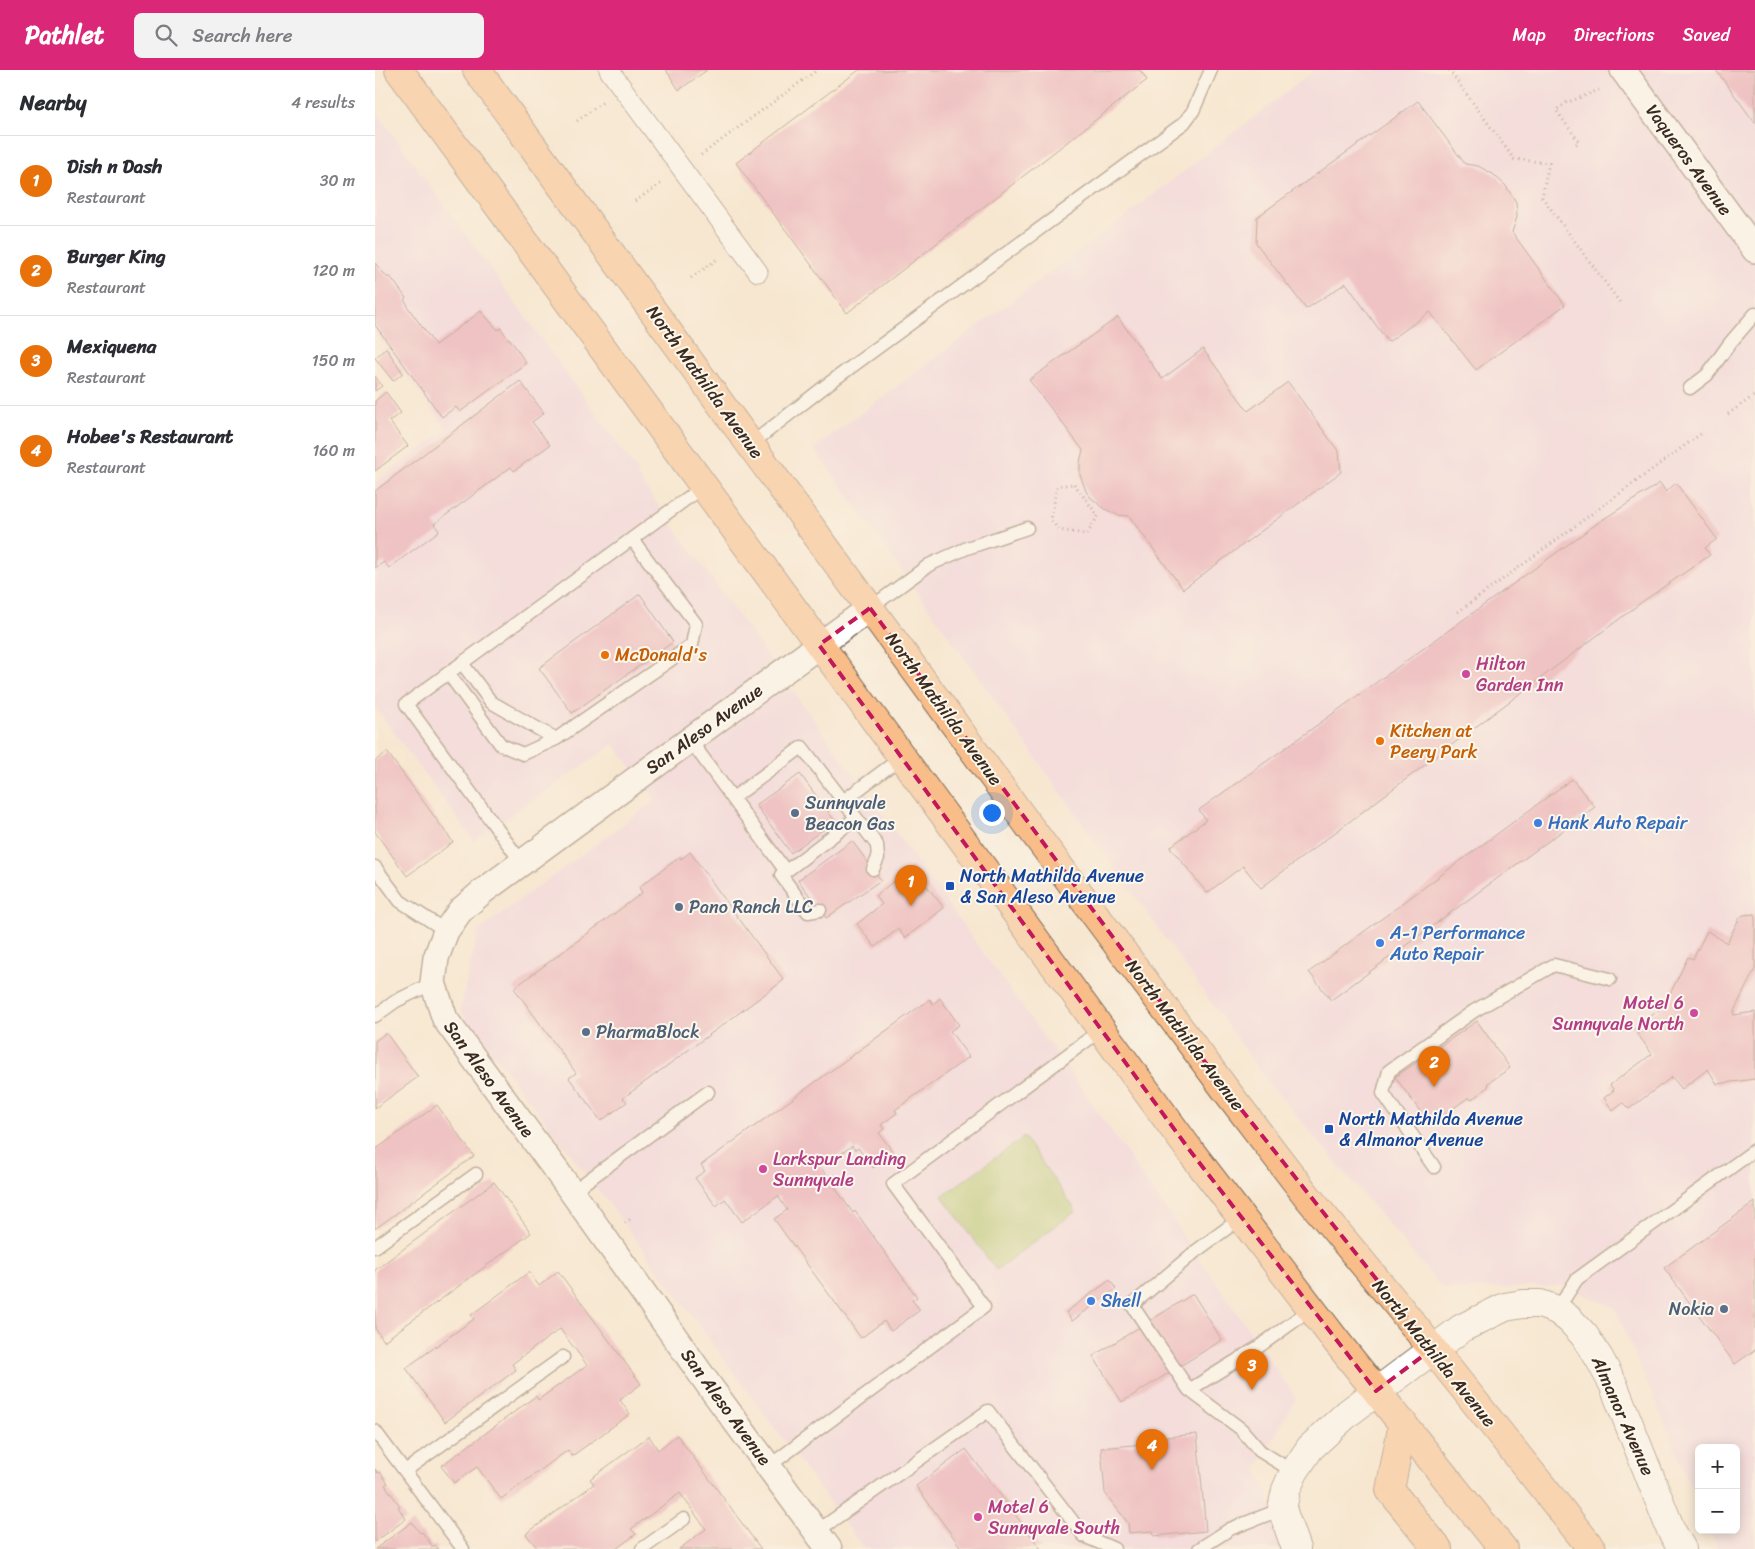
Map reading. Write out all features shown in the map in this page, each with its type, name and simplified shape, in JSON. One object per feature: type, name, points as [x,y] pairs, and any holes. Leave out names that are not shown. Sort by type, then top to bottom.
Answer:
[{"type":"main road","points":[[399,70],[1101,1030],[1241,1218],[1311,1309],[1503,1549]]},
{"type":"main road","name":"North Mathilda Avenue","points":[[477,70],[1219,1082],[1307,1196],[1399,1307],[1592,1549]]},
{"type":"main road","points":[[1403,1423],[1390,1490],[1438,1549]]},
{"type":"street","points":[[609,70],[758,272]]},
{"type":"street","name":"Vaqueros Avenue","points":[[1623,70],[1755,250]]},
{"type":"street","name":"San Aleso Avenue","points":[[823,1540],[708,1384],[572,1192],[445,1020],[433,983],[436,958],[446,931],[460,911],[482,892],[870,608]]},
{"type":"street","name":"Almanor Avenue","points":[[1282,1509],[1285,1490],[1294,1472],[1311,1448],[1348,1413],[1462,1328],[1505,1307],[1540,1304],[1557,1310],[1570,1320],[1584,1335],[1599,1358],[1613,1384],[1671,1530],[1682,1549]]},
{"type":"street","points":[[1282,1509],[1296,1549]]},
{"type":"lane","points":[[751,444],[834,379],[1184,122],[1193,111],[1211,70]]},
{"type":"lane","points":[[1690,388],[1707,375],[1730,343],[1755,314]]},
{"type":"lane","points":[[522,863],[406,704],[704,486]]},
{"type":"lane","points":[[870,608],[929,565],[967,548],[1027,528]]},
{"type":"lane","points":[[448,673],[501,745],[523,754],[556,739],[692,645],[696,624],[632,539]]},
{"type":"lane","points":[[462,663],[491,702],[556,739]]},
{"type":"lane","points":[[690,740],[785,870]]},
{"type":"lane","points":[[733,798],[802,747],[877,845],[878,858],[873,869]]},
{"type":"lane","points":[[843,801],[902,757]]},
{"type":"lane","points":[[820,910],[808,912],[781,875],[785,870],[856,818]]},
{"type":"lane","points":[[375,867],[400,901],[446,931]]},
{"type":"lane","points":[[1434,1168],[1383,1093],[1389,1071],[1474,1011],[1554,964],[1610,979]]},
{"type":"lane","points":[[375,1016],[396,1001],[433,983]]},
{"type":"lane","points":[[769,1466],[984,1307],[893,1184],[1101,1030]]},
{"type":"lane","points":[[572,1192],[708,1092]]},
{"type":"lane","points":[[1557,1310],[1577,1279],[1755,1150]]},
{"type":"lane","points":[[375,1246],[476,1174]]},
{"type":"lane","points":[[1241,1218],[1195,1251],[1132,1305],[1189,1390],[1241,1429],[1260,1451],[1294,1472]]},
{"type":"lane","points":[[1189,1390],[1257,1348],[1311,1309]]},
{"type":"lane","points":[[405,1471],[563,1357]]},
{"type":"lane","points":[[823,1540],[988,1411],[1084,1536],[1114,1549]]},
{"type":"lane","points":[[375,1430],[463,1549]]},
{"type":"lane","points":[[1199,1549],[1229,1529],[1282,1509]]},
{"type":"lane","points":[[642,1549],[684,1519]]},
{"type":"path","points":[[635,201],[817,70]]},
{"type":"path","points":[[1449,70],[1514,159],[1549,163],[1542,197],[1621,304]]},
{"type":"path","points":[[577,121],[623,88]]},
{"type":"path","points":[[1576,144],[1579,142],[1556,110],[1566,103],[1599,90]]},
{"type":"path","points":[[691,278],[738,244]]},
{"type":"path","points":[[1729,414],[1755,395]]},
{"type":"path","points":[[1459,612],[1702,433]]},
{"type":"path","points":[[1074,484],[1098,516],[1087,534],[1059,530],[1057,528],[1051,520],[1057,486],[1074,484]]},
{"type":"path","points":[[1086,500],[1090,497]]},
{"type":"path","points":[[1053,531],[1057,528]]},
{"type":"highlighted area","points":[[870,608],[1225,1089],[1432,1349],[1376,1391],[1191,1152],[819,645]]},
{"type":"shaded area","points":[[1315,70],[1755,70],[1755,1549],[1718,1549],[1712,1534],[1740,1534],[1740,1444],[1695,1444],[1695,1495],[1615,1308],[1563,1286],[1444,1290],[1268,1082],[814,448],[1109,229]]},
{"type":"shaded area","points":[[375,110],[638,472],[637,476],[1087,1096],[1296,1398],[1257,1469],[1290,1549],[864,1549],[614,1210],[460,1011],[478,931],[656,800],[614,744],[474,841],[375,707],[375,482],[447,430],[375,332]]},
{"type":"green space","points":[[1024,1137],[1076,1211],[996,1270],[942,1196]]},
{"type":"building","points":[[666,70],[707,70],[679,90]]},
{"type":"building","points":[[859,70],[1140,70],[1147,80],[847,313],[736,163]]},
{"type":"building","points":[[1716,70],[1755,70],[1755,123]]},
{"type":"building","points":[[1418,101],[1465,164],[1478,166],[1493,174],[1506,186],[1516,202],[1517,217],[1512,232],[1565,305],[1476,370],[1430,312],[1388,342],[1346,283],[1306,309],[1256,243],[1257,217]]},
{"type":"building","points":[[375,263],[388,278],[390,276],[406,298],[404,300],[407,306],[435,345],[481,311],[498,330],[501,328],[526,363],[460,412],[456,407],[442,417],[375,325]]},
{"type":"building","points":[[1118,317],[1162,379],[1203,349],[1248,411],[1288,382],[1339,452],[1341,472],[1183,589],[1129,516],[1117,515],[1105,509],[1090,497],[1080,475],[1080,462],[1083,450],[1029,380]]},
{"type":"building","points":[[386,348],[403,373],[393,381],[375,358]]},
{"type":"building","points":[[375,376],[382,386],[375,391]]},
{"type":"building","points":[[520,381],[544,413],[532,422],[550,445],[514,471],[511,467],[434,524],[439,531],[389,568],[384,562],[375,568],[375,491]]},
{"type":"building","points":[[386,392],[401,413],[389,421],[408,446],[375,471],[375,401]]},
{"type":"building","name":"Hilton Garden Inn","points":[[1660,483],[1666,492],[1676,483],[1717,539],[1705,548],[1710,555],[1642,602],[1261,888],[1243,866],[1207,893],[1170,847],[1206,820],[1199,810],[1602,520]]},
{"type":"building","name":"McDonald's","points":[[640,594],[673,642],[572,713],[539,668]]},
{"type":"building","points":[[387,752],[453,842],[407,876],[375,832],[375,761]]},
{"type":"building","name":"Sunnyvale Beacon Gas","points":[[800,774],[835,821],[791,853],[756,805]]},
{"type":"building","points":[[1572,779],[1595,807],[1331,1000],[1309,972]]},
{"type":"building","points":[[852,841],[881,880],[826,918],[798,880]]},
{"type":"building","points":[[690,852],[784,980],[623,1098],[627,1102],[601,1121],[569,1078],[576,1073],[514,988],[642,893],[639,887],[680,857],[681,859]]},
{"type":"building","points":[[912,867],[944,908],[905,938],[898,929],[875,947],[857,924],[882,904],[875,896]]},
{"type":"building","name":"Motel 6 Sunnyvale North","points":[[1755,914],[1755,969],[1733,1013],[1734,1015],[1755,1012],[1755,1079],[1717,1084],[1708,1069],[1682,1089],[1672,1077],[1629,1109],[1623,1103],[1613,1111],[1604,1098],[1614,1090],[1610,1085],[1652,1054],[1634,1029],[1664,1006],[1688,957],[1693,959],[1707,931],[1727,943],[1739,919],[1743,915]]},
{"type":"building","name":"Larkspur Landing Sunnyvale","points":[[940,998],[959,1025],[950,1031],[969,1057],[895,1110],[897,1113],[881,1125],[884,1129],[879,1133],[894,1153],[873,1168],[858,1148],[855,1150],[852,1146],[835,1158],[833,1155],[819,1165],[917,1297],[912,1300],[920,1310],[891,1331],[884,1321],[861,1338],[774,1219],[787,1210],[778,1196],[742,1222],[725,1199],[716,1206],[695,1178],[705,1171],[701,1165],[930,999],[933,1004]]},
{"type":"building","points":[[1477,1021],[1510,1068],[1487,1084],[1489,1086],[1471,1100],[1469,1097],[1430,1125],[1395,1077]]},
{"type":"building","points":[[386,1033],[418,1077],[375,1108],[375,1041]]},
{"type":"building","points":[[437,1105],[474,1156],[375,1229],[375,1150]]},
{"type":"building","points":[[494,1182],[531,1233],[384,1341],[375,1328],[375,1270]]},
{"type":"building","name":"Nokia","points":[[1755,1202],[1755,1350],[1735,1364],[1664,1268]]},
{"type":"building","points":[[558,1271],[641,1384],[620,1400],[630,1414],[572,1456],[568,1450],[501,1499],[477,1467],[454,1483],[441,1466],[536,1396],[538,1400],[587,1365],[560,1329],[512,1364],[516,1370],[445,1422],[406,1368],[474,1319],[471,1315],[529,1272],[539,1286]]},
{"type":"building","name":"Shell","points":[[1110,1280],[1116,1289],[1072,1321],[1066,1312]]},
{"type":"building","name":"Shell","points":[[1193,1294],[1222,1340],[1122,1402],[1093,1356]]},
{"type":"building","points":[[1197,1434],[1206,1531],[1154,1536],[1153,1531],[1129,1533],[1128,1523],[1105,1493],[1101,1448],[1144,1444],[1144,1439]]},
{"type":"building","points":[[677,1435],[761,1549],[679,1549],[706,1529],[680,1493],[631,1529],[636,1534],[616,1549],[538,1549],[526,1534],[594,1484],[590,1479],[649,1436],[658,1450]]},
{"type":"building","name":"Motel 6 Sunnyvale South","points":[[966,1449],[1041,1549],[962,1549],[916,1486]]},
{"type":"building","points":[[375,1469],[378,1473],[380,1472],[388,1483],[385,1485],[400,1506],[398,1507],[406,1519],[375,1542]]},
{"type":"building","points":[[412,1522],[433,1547],[435,1545],[438,1549],[375,1549]]},
{"type":"place","name":"McDonald's","points":[[605,655]]},
{"type":"place","name":"Hilton Garden Inn","points":[[1466,674]]},
{"type":"place","name":"Kitchen at Peery Park","points":[[1380,741]]},
{"type":"place","name":"Sunnyvale Beacon Gas","points":[[795,813]]},
{"type":"place","name":"Hank Auto Repair","points":[[1538,823]]},
{"type":"place","name":"North Mathilda Avenue & San Aleso Avenue","points":[[950,886]]},
{"type":"place","name":"Dish n Dash","points":[[911,906]]},
{"type":"place","name":"Pano Ranch LLC","points":[[679,907]]},
{"type":"place","name":"A-1 Performance Auto Repair","points":[[1380,943]]},
{"type":"place","name":"Motel 6 Sunnyvale North","points":[[1694,1013]]},
{"type":"place","name":"PharmaBlock","points":[[586,1032]]},
{"type":"place","name":"Burger King","points":[[1434,1087]]},
{"type":"place","name":"North Mathilda Avenue & Almanor Avenue","points":[[1329,1129]]},
{"type":"place","name":"Larkspur Landing Sunnyvale","points":[[763,1169]]},
{"type":"place","name":"Shell","points":[[1091,1301]]},
{"type":"place","name":"Nokia","points":[[1724,1309]]},
{"type":"place","name":"Mexiquena","points":[[1252,1390]]},
{"type":"place","name":"Hobee's Restaurant","points":[[1152,1470]]},
{"type":"place","name":"Motel 6 Sunnyvale South","points":[[978,1517]]}]
